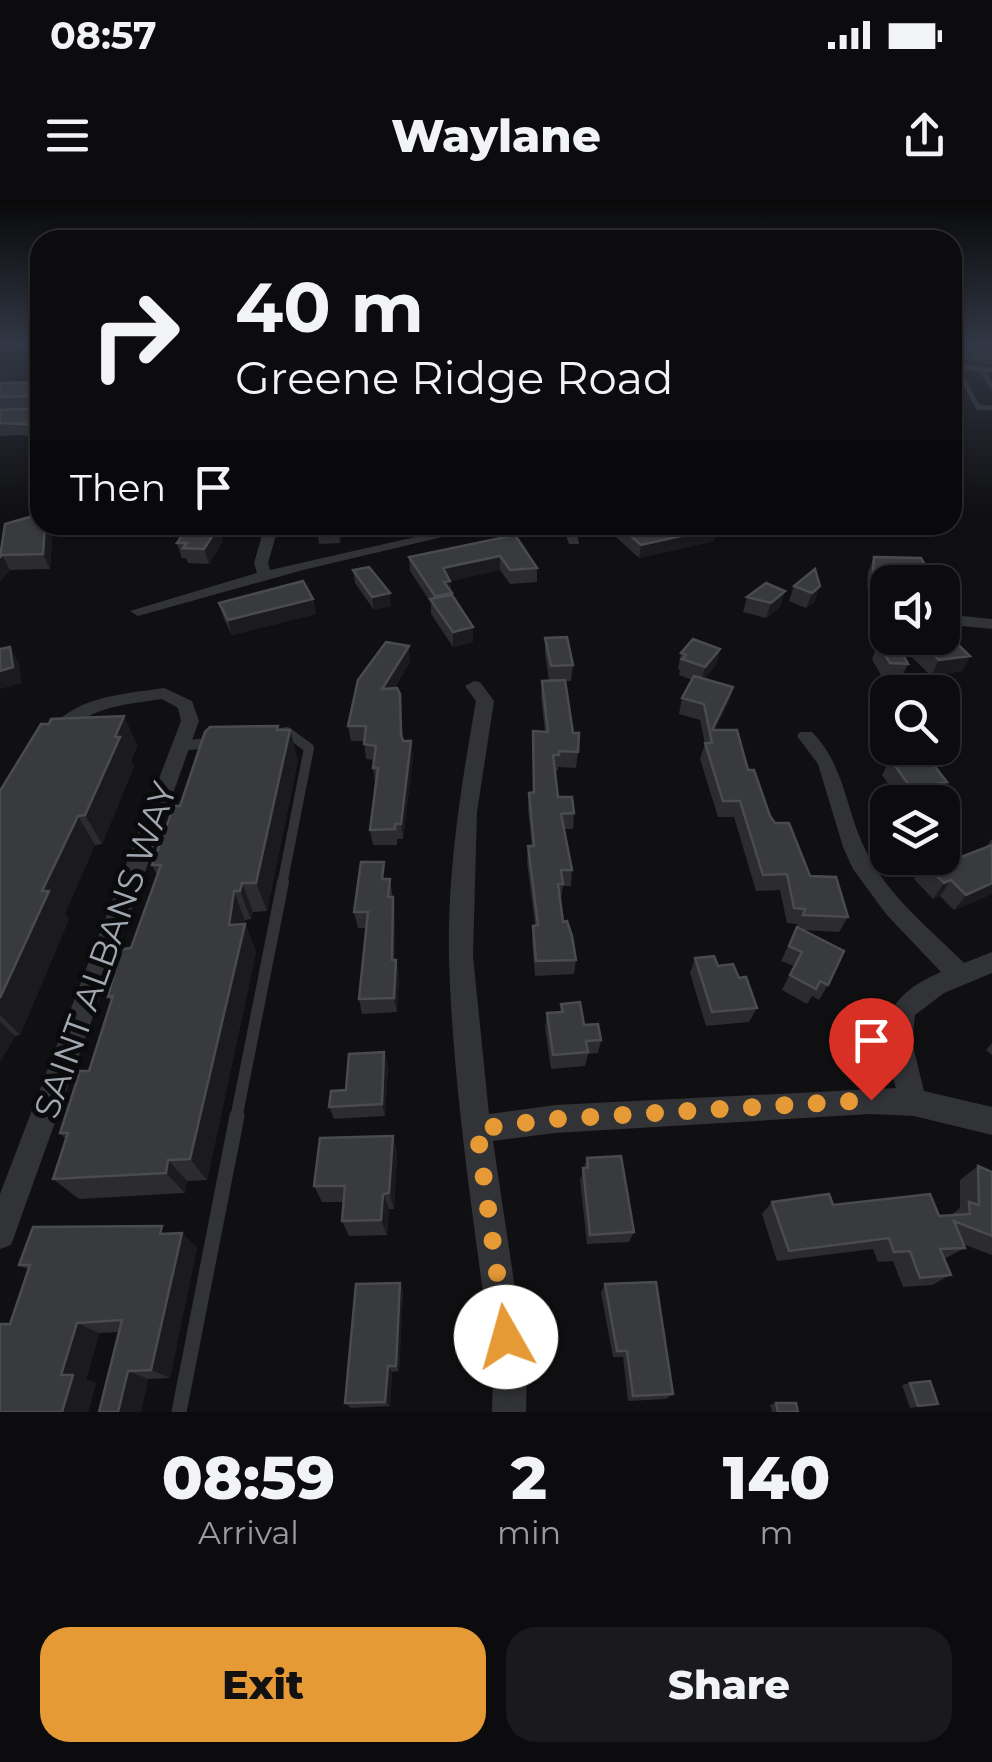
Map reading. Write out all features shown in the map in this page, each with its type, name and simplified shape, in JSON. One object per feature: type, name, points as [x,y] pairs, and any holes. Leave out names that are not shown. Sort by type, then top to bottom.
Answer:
[{"type":"street","points":[[265,576],[261,563],[269,535]]},
{"type":"street","points":[[138,611],[265,576],[443,535]]},
{"type":"street","points":[[572,535],[574,541]]},
{"type":"street","points":[[960,621],[992,624]]},
{"type":"street","points":[[474,686],[485,701],[484,726],[467,812],[461,956],[477,1129],[510,1369],[509,1412]]},
{"type":"street","name":"SAINT ALBANS WAY","points":[[0,1234],[190,722],[186,705],[176,696],[164,693],[98,705],[58,728],[44,754]]},
{"type":"street","points":[[806,736],[823,754],[837,785],[848,838],[860,863],[885,896],[960,975]]},
{"type":"street","points":[[914,1102],[899,1056],[896,1028],[910,1000],[992,962]]},
{"type":"street","points":[[477,1129],[555,1119],[871,1100],[914,1102],[992,1121]]},
{"type":"lane","points":[[179,1412],[308,748],[287,732],[269,734]]},
{"type":"lane","points":[[181,746],[234,739]]},
{"type":"building","points":[[30,408],[30,424],[0,423],[0,410]]},
{"type":"building","points":[[30,517],[30,535],[44,535],[43,554],[0,557],[5,524]]},
{"type":"building","points":[[182,535],[213,535],[204,549],[183,548],[187,543],[177,543]]},
{"type":"building","points":[[515,535],[537,568],[510,570],[500,556],[443,568],[450,581],[444,582],[452,593],[435,596],[409,557]]},
{"type":"building","points":[[630,535],[686,535],[641,545]]},
{"type":"building","points":[[874,557],[921,558],[925,565],[873,565]]},
{"type":"building","points":[[369,567],[390,593],[372,597],[353,570]]},
{"type":"building","points":[[815,569],[820,586],[812,593],[794,586]]},
{"type":"building","points":[[303,581],[313,599],[228,620],[219,603]]},
{"type":"building","points":[[766,583],[785,591],[771,603],[747,597]]},
{"type":"building","points":[[452,595],[473,627],[453,632],[430,599]]},
{"type":"building","points":[[567,637],[573,665],[551,666],[545,638]]},
{"type":"building","points":[[693,639],[720,649],[705,667],[682,659],[686,655],[681,653]]},
{"type":"building","points":[[386,642],[409,646],[382,689],[397,688],[401,735],[403,741],[411,741],[401,824],[395,824],[395,829],[370,830],[378,768],[373,768],[376,746],[364,744],[366,726],[348,726],[358,680]]},
{"type":"building","points":[[960,646],[970,656],[939,660],[934,655],[960,655]]},
{"type":"building","points":[[10,647],[13,667],[0,671],[0,649]]},
{"type":"building","points":[[885,655],[903,655],[908,664],[890,663]]},
{"type":"building","points":[[694,676],[733,687],[712,730],[737,730],[748,770],[754,770],[770,816],[775,823],[789,823],[810,876],[836,877],[848,917],[803,915],[805,909],[794,908],[787,874],[763,875],[740,801],[723,801],[705,743],[712,743],[704,704],[682,698]]},
{"type":"building","points":[[565,680],[573,733],[579,733],[578,752],[559,751],[559,755],[553,755],[558,797],[572,797],[574,813],[561,814],[572,870],[561,870],[563,884],[558,884],[563,922],[567,921],[576,960],[536,961],[533,926],[538,925],[528,846],[534,846],[529,793],[534,792],[533,731],[548,732],[542,681]]},
{"type":"building","points":[[124,716],[115,737],[120,737],[85,815],[78,816],[42,891],[49,891],[0,998],[0,791],[41,724],[49,724],[51,719]]},
{"type":"building","points":[[278,726],[277,730],[290,730],[256,883],[242,883],[240,891],[234,891],[229,925],[245,924],[190,1159],[168,1160],[166,1173],[53,1179],[68,1133],[60,1133],[80,1071],[89,1071],[113,996],[108,997],[121,949],[131,948],[161,865],[152,865],[174,806],[180,806],[205,732],[210,727]]},
{"type":"building","points":[[894,765],[934,765],[947,782],[929,785],[909,785]]},
{"type":"building","points":[[992,845],[992,883],[966,895],[951,880],[944,883],[936,875],[960,875],[960,857]]},
{"type":"building","points":[[361,862],[384,862],[382,879],[390,879],[392,960],[396,960],[394,998],[359,999],[368,912],[354,912]]},
{"type":"building","points":[[797,927],[844,951],[828,985],[820,981],[816,989],[790,975],[802,952],[789,946]]},
{"type":"building","points":[[714,956],[718,966],[733,964],[739,978],[746,977],[757,1008],[712,1012],[695,958]]},
{"type":"building","points":[[580,1002],[584,1025],[598,1024],[601,1040],[586,1041],[588,1052],[553,1055],[547,1013],[563,1012],[561,1004]]},
{"type":"building","points":[[384,1052],[382,1104],[329,1107],[331,1091],[346,1090],[349,1054]]},
{"type":"building","points":[[393,1136],[389,1193],[383,1194],[381,1220],[342,1221],[345,1186],[314,1186],[320,1138]]},
{"type":"building","points":[[621,1156],[634,1232],[590,1235],[583,1168],[588,1168],[587,1158]]},
{"type":"building","points":[[978,1166],[992,1172],[992,1236],[954,1221],[965,1248],[940,1249],[951,1275],[920,1278],[910,1251],[894,1252],[889,1238],[789,1251],[772,1202],[829,1194],[833,1205],[930,1194],[939,1216],[970,1214],[969,1202],[979,1205]]},
{"type":"building","points":[[162,1226],[160,1234],[182,1233],[151,1370],[128,1371],[118,1412],[99,1412],[122,1320],[77,1323],[61,1375],[73,1375],[62,1412],[0,1412],[0,1324],[10,1324],[30,1265],[19,1265],[33,1227]]},
{"type":"building","points":[[656,1282],[673,1394],[633,1396],[627,1351],[617,1351],[605,1284]]},
{"type":"building","points":[[400,1283],[396,1366],[388,1366],[385,1402],[345,1403],[356,1284]]},
{"type":"building","points":[[930,1381],[938,1404],[918,1406],[910,1383]]},
{"type":"building","points":[[776,1403],[796,1403],[798,1412],[778,1412]]},
{"type":"route","points":[[506,1337],[477,1129],[555,1119],[706,1113],[871,1100]]}]
